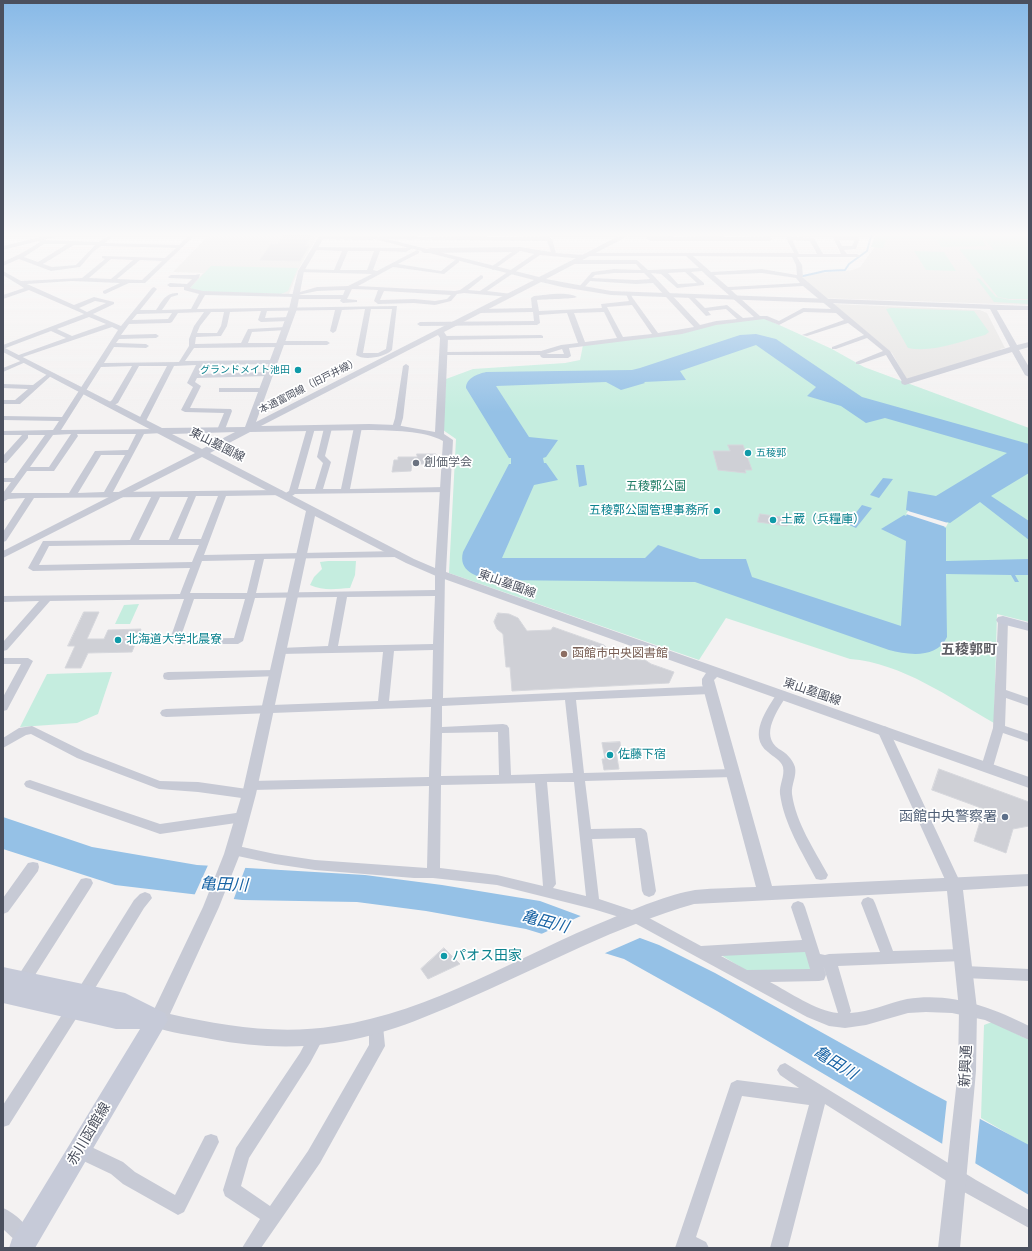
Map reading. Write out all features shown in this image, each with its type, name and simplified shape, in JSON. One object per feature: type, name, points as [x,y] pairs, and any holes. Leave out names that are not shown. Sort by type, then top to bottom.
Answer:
[{"type":"main road","points":[[1003,620],[1029,628]]},
{"type":"main road","points":[[3,976],[23,981],[79,1001],[116,1019],[158,1020]]},
{"type":"main road","points":[[3,994],[79,1001]]},
{"type":"main road","name":"赤川函館線","points":[[27,1245],[79,1150],[158,1020]]},
{"type":"street","points":[[42,294],[122,329]]},
{"type":"street","points":[[4,498],[63,419],[122,329],[150,294]]},
{"type":"street","points":[[158,311],[169,296],[175,294]]},
{"type":"street","points":[[193,310],[202,294]]},
{"type":"street","points":[[245,294],[345,297]]},
{"type":"street","points":[[295,296],[300,294]]},
{"type":"street","points":[[347,294],[343,301],[414,301],[435,303],[449,300],[455,294]]},
{"type":"street","points":[[377,301],[380,294]]},
{"type":"street","points":[[492,294],[510,295]]},
{"type":"street","points":[[629,294],[633,303],[656,335]]},
{"type":"street","points":[[643,294],[1029,308]]},
{"type":"street","points":[[732,294],[758,318]]},
{"type":"street","points":[[817,294],[888,352],[905,382],[1029,344]]},
{"type":"street","name":"本通富岡線（旧戸井線）","points":[[3,555],[249,429],[388,354],[441,335],[453,324],[510,295]]},
{"type":"street","points":[[667,295],[699,328]]},
{"type":"street","points":[[249,429],[293,309],[295,296]]},
{"type":"street","points":[[420,324],[537,323],[534,298],[558,296],[574,297],[571,301],[571,312],[582,344]]},
{"type":"street","points":[[689,296],[716,323]]},
{"type":"street","points":[[4,350],[51,329],[88,315],[112,303],[94,298],[73,308]]},
{"type":"street","points":[[621,339],[603,305],[633,303]]},
{"type":"street","points":[[136,312],[439,306]]},
{"type":"street","points":[[368,307],[359,356],[388,354],[395,307]]},
{"type":"street","points":[[703,310],[728,307],[742,320]]},
{"type":"street","points":[[992,307],[1029,375]]},
{"type":"street","points":[[333,331],[339,308]]},
{"type":"street","points":[[265,309],[261,320],[289,319]]},
{"type":"street","points":[[181,363],[192,346],[197,326],[209,310]]},
{"type":"street","points":[[194,335],[220,335],[224,326],[227,310]]},
{"type":"street","points":[[479,311],[571,312],[606,310]]},
{"type":"street","points":[[439,435],[438,430],[443,354],[441,335],[488,349],[516,345],[541,353],[542,356],[568,356],[565,347],[582,344],[682,332],[716,323],[764,317],[779,323],[803,310],[837,311]]},
{"type":"street","points":[[128,322],[170,321],[176,311]]},
{"type":"street","points":[[805,335],[849,320]]},
{"type":"street","points":[[3,370],[22,359],[72,338],[111,325]]},
{"type":"street","points":[[51,329],[72,338]]},
{"type":"street","points":[[244,345],[250,330],[285,329]]},
{"type":"street","points":[[117,337],[156,336]]},
{"type":"street","points":[[834,348],[868,336]]},
{"type":"street","points":[[443,354],[516,345],[541,337]]},
{"type":"street","points":[[192,346],[327,343]]},
{"type":"street","points":[[111,345],[146,346]]},
{"type":"street","name":"東山墓園線","points":[[4,350],[83,390],[110,405],[141,426],[162,431],[286,494],[311,510],[440,574],[1029,783]]},
{"type":"street","points":[[858,363],[888,352]]},
{"type":"street","points":[[98,365],[274,362]]},
{"type":"street","points":[[107,495],[130,452],[172,363]]},
{"type":"street","points":[[200,363],[191,383],[197,386],[185,410],[228,412],[222,430]]},
{"type":"street","points":[[110,405],[115,401],[136,364]]},
{"type":"street","points":[[396,428],[399,418],[406,366]]},
{"type":"street","points":[[3,402],[17,402],[50,374]]},
{"type":"street","points":[[194,376],[269,374]]},
{"type":"street","points":[[3,386],[34,387]]},
{"type":"street","points":[[222,390],[263,390]]},
{"type":"street","points":[[3,418],[63,419]]},
{"type":"street","points":[[3,433],[52,433],[141,426]]},
{"type":"street","points":[[345,492],[358,427]]},
{"type":"street","points":[[162,431],[358,427],[396,428],[439,435],[448,440],[439,593],[438,703],[433,873]]},
{"type":"street","points":[[286,494],[311,428]]},
{"type":"street","points":[[318,492],[327,462],[321,457],[328,428]]},
{"type":"street","points":[[3,462],[24,436]]},
{"type":"street","points":[[25,469],[52,469],[74,436]]},
{"type":"street","points":[[72,495],[98,453],[130,452]]},
{"type":"street","points":[[3,480],[17,480]]},
{"type":"street","points":[[4,498],[72,495],[223,493],[286,494],[445,490]]},
{"type":"street","points":[[223,493],[197,561],[174,642],[238,641],[260,562],[259,557]]},
{"type":"street","points":[[133,543],[157,494]]},
{"type":"street","points":[[172,542],[193,494]]},
{"type":"street","points":[[3,539],[32,496]]},
{"type":"street","points":[[311,510],[243,817],[232,852],[211,907],[158,1020],[246,1036],[294,1039],[342,1034],[376,1026],[421,1011],[628,918],[660,905],[694,897],[1029,880]]},
{"type":"street","points":[[204,542],[46,543],[33,568],[259,557],[398,554]]},
{"type":"street","points":[[3,599],[439,593]]},
{"type":"street","points":[[332,650],[342,597]]},
{"type":"street","points":[[3,648],[46,599]]},
{"type":"street","points":[[987,767],[999,728],[1003,620]]},
{"type":"street","points":[[280,651],[439,647]]},
{"type":"street","points":[[383,705],[389,648]]},
{"type":"street","points":[[3,661],[28,661],[3,707]]},
{"type":"street","points":[[714,672],[708,679],[710,690],[766,893]]},
{"type":"street","points":[[168,676],[275,674]]},
{"type":"street","points":[[166,713],[268,708],[438,703],[710,690]]},
{"type":"street","points":[[1000,692],[1029,702]]},
{"type":"street","points":[[782,695],[766,720],[765,735],[770,748],[788,764],[790,772],[785,793],[795,826],[821,875]]},
{"type":"street","points":[[570,696],[593,903]]},
{"type":"street","points":[[444,730],[503,728],[505,779]]},
{"type":"street","points":[[999,728],[1029,738]]},
{"type":"street","points":[[3,744],[23,731],[32,730],[82,754],[159,785],[250,790],[436,781],[732,773]]},
{"type":"street","points":[[883,730],[954,884]]},
{"type":"street","points":[[541,778],[550,884]]},
{"type":"street","points":[[30,784],[160,829],[243,817]]},
{"type":"street","points":[[586,834],[640,833],[649,891]]},
{"type":"street","points":[[232,852],[315,865],[414,873],[433,873],[514,883],[593,903],[628,918],[701,952],[748,976],[812,1012],[826,1018],[836,1020],[854,1020],[907,1005],[933,1005],[985,1012],[1029,1033]]},
{"type":"street","points":[[3,908],[33,867]]},
{"type":"street","points":[[23,981],[86,883]]},
{"type":"street","name":"新興通","points":[[949,1248],[967,1071],[968,1009],[954,884]]},
{"type":"street","points":[[3,1119],[139,904],[145,898]]},
{"type":"street","points":[[868,903],[889,958]]},
{"type":"street","points":[[798,908],[811,946],[822,960],[826,974],[844,1011]]},
{"type":"street","points":[[701,952],[811,946]]},
{"type":"street","points":[[822,960],[889,958],[964,964],[1029,975]]},
{"type":"street","points":[[748,976],[826,974]]},
{"type":"street","points":[[251,1248],[314,1157],[377,1046],[376,1026]]},
{"type":"street","points":[[272,1217],[231,1190],[242,1154],[305,1058],[316,1037]]},
{"type":"street","points":[[785,1070],[826,1098],[957,1173],[1029,1219]]},
{"type":"street","points":[[690,1246],[737,1088],[826,1098]]},
{"type":"street","points":[[779,1248],[826,1098]]},
{"type":"street","points":[[79,1150],[117,1168],[129,1178],[178,1206],[211,1142]]},
{"type":"street","points":[[3,1217],[27,1245]]},
{"type":"shaded area","points":[[818,294],[1029,294],[1029,305],[822,298]]},
{"type":"shaded area","points":[[833,304],[980,310],[987,313],[1005,348],[1000,349],[1002,351],[907,380],[892,353]]},
{"type":"green space","points":[[988,294],[994,294],[996,297],[1010,300],[1029,300],[1029,304],[994,302]]},
{"type":"green space","points":[[996,294],[1029,294],[1029,299],[1009,299],[998,297]]},
{"type":"green space","points":[[886,309],[974,311],[989,332],[985,335],[937,348],[908,348]]},
{"type":"green space","name":"五稜郭公園","points":[[764,318],[832,349],[864,367],[1029,428],[1029,622],[997,614],[994,723],[907,674],[869,662],[850,659],[726,618],[699,660],[449,573],[456,439],[443,430],[446,379],[473,369],[565,363],[580,360],[583,345]]},
{"type":"green space","points":[[356,561],[355,575],[350,588],[325,589],[310,585],[314,577],[322,569],[320,562]]},
{"type":"green space","points":[[139,604],[130,624],[115,624],[124,605]]},
{"type":"green space","points":[[112,672],[98,714],[77,723],[20,727],[47,674]]},
{"type":"green space","points":[[806,950],[812,971],[750,973],[721,955]]},
{"type":"green space","points":[[992,1022],[1029,1040],[1029,1146],[981,1118],[984,1025]]},
{"type":"water","points":[[756,334],[776,339],[862,397],[1029,444],[1029,473],[991,496],[1029,521],[1029,540],[980,502],[950,523],[947,522],[944,527],[946,528],[946,561],[1029,559],[1029,575],[1015,575],[1019,582],[1015,582],[1011,575],[946,574],[947,637],[936,649],[921,654],[913,654],[889,650],[695,582],[492,580],[474,575],[466,568],[462,559],[463,552],[509,464],[511,464],[511,458],[509,458],[466,388],[470,379],[476,375],[486,372],[632,370],[740,335]],"holes":[[[756,345],[816,387],[807,396],[841,406],[866,423],[885,418],[1007,453],[936,496],[908,491],[906,510],[909,511],[906,516],[904,515],[881,529],[906,541],[901,626],[752,577],[746,559],[700,559],[658,545],[645,558],[502,558],[534,485],[558,480],[546,463],[544,463],[543,458],[546,457],[558,440],[529,437],[496,386],[606,382],[621,390],[645,383],[644,382],[686,380],[680,371]]]},
{"type":"water","points":[[576,465],[584,465],[587,485],[579,487]]},
{"type":"water","points":[[883,478],[893,479],[879,498],[870,495]]},
{"type":"water","points":[[862,505],[872,508],[856,528],[847,524]]},
{"type":"water","name":"亀田川","points":[[3,817],[92,847],[197,865],[365,875],[442,885],[540,901],[659,945],[715,973],[918,1086],[1029,1145],[1029,1195],[717,1011],[624,959],[526,929],[426,911],[357,902],[242,900],[115,885],[3,849]]},
{"type":"pier","points":[[908,511],[948,523],[946,527],[906,514]]},
{"type":"pier","points":[[209,863],[246,866],[233,901],[194,896]]},
{"type":"pier","points":[[583,915],[642,937],[603,954],[539,935]]},
{"type":"pier","points":[[947,1099],[980,1117],[975,1166],[942,1145]]},
{"type":"building","points":[[728,445],[743,445],[752,470],[745,470],[746,473],[718,470],[713,451],[730,451]]},
{"type":"building","name":"創価学会","points":[[417,454],[436,454],[435,464],[412,464],[411,471],[392,472],[394,460],[398,460],[398,457],[417,457]]},
{"type":"building","name":"土蔵（兵糧庫）","points":[[760,514],[788,518],[787,526],[758,522]]},
{"type":"building","name":"北海道大学北晨寮","points":[[84,612],[99,612],[87,639],[104,639],[108,630],[141,629],[132,652],[88,653],[81,668],[65,668],[75,646],[68,646]]},
{"type":"building","name":"函館市中央図書館","points":[[498,613],[509,614],[518,618],[527,631],[551,630],[553,627],[604,645],[608,649],[638,660],[645,660],[651,664],[674,672],[669,683],[512,691],[510,667],[506,667],[503,634],[497,629],[494,622]]},
{"type":"building","name":"佐藤下宿","points":[[620,742],[621,752],[616,752],[619,769],[604,770],[602,759],[605,759],[602,743]]},
{"type":"building","name":"函館中央警察署","points":[[939,769],[1029,802],[1029,826],[1013,829],[1006,853],[974,841],[984,809],[932,790]]},
{"type":"building","name":"パオス田家","points":[[444,948],[460,964],[428,979],[421,969]]},
{"type":"place","name":"グランドメイト池田","points":[[298,370]]},
{"type":"place","name":"五稜郭","points":[[748,453]]},
{"type":"place","name":"創価学会","points":[[416,463]]},
{"type":"place","name":"五稜郭公園管理事務所","points":[[717,511]]},
{"type":"place","name":"土蔵（兵糧庫）","points":[[773,520]]},
{"type":"place","name":"北海道大学北晨寮","points":[[118,640]]},
{"type":"place","name":"函館市中央図書館","points":[[564,654]]},
{"type":"place","name":"佐藤下宿","points":[[610,755]]},
{"type":"place","name":"函館中央警察署","points":[[1005,817]]},
{"type":"place","name":"パオス田家","points":[[444,956]]},
{"type":"district","name":"五稜郭町","points":[[969,650]]}]
